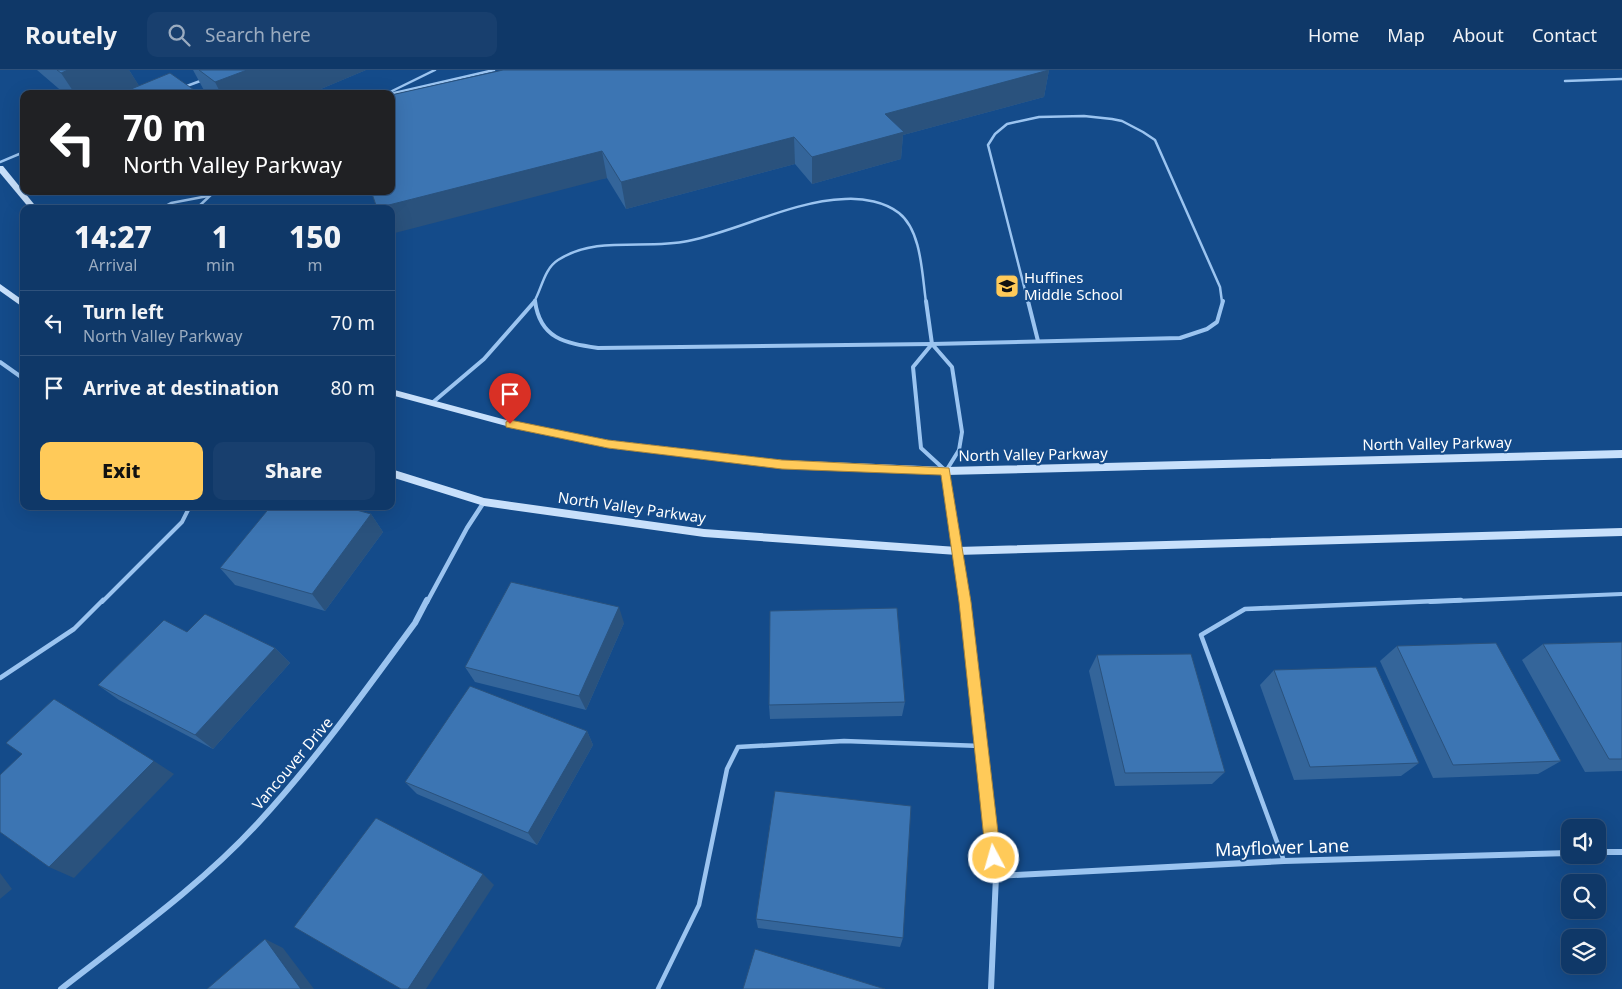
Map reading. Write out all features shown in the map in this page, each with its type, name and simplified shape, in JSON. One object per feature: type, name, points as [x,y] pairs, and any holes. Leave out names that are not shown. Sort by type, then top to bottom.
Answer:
[{"type":"street","points":[[0,168],[20,192]]},
{"type":"street","points":[[22,195],[31,205]]},
{"type":"street","points":[[0,287],[20,302]]},
{"type":"street","points":[[13,298],[20,294]]},
{"type":"street","name":"North Valley Parkway","points":[[395,393],[510,424],[608,444],[782,464],[946,471],[1622,454]]},
{"type":"street","points":[[946,471],[996,876],[991,989]]},
{"type":"street","name":"North Valley Parkway","points":[[395,474],[484,502],[704,533],[957,551],[1622,532]]},
{"type":"street","name":"Vancouver Drive","points":[[61,989],[178,898],[256,824],[314,759],[415,623],[467,528],[484,502]]},
{"type":"street","points":[[1606,852],[1622,852]]},
{"type":"street","name":"Mayflower Lane","points":[[996,876],[1284,861],[1561,853]]},
{"type":"lane","points":[[394,90],[435,70]]},
{"type":"lane","points":[[395,93],[494,70]]},
{"type":"lane","points":[[176,90],[210,77]]},
{"type":"lane","points":[[1565,80],[1622,79]]},
{"type":"lane","points":[[535,301],[539,320],[554,335],[574,344],[598,348],[932,344],[1180,338],[1207,329],[1217,322],[1223,300],[1220,287],[1155,140],[1141,130],[1120,121],[1094,118],[1040,118],[1013,121],[991,137],[988,146],[1038,341]]},
{"type":"lane","points":[[0,162],[20,154]]},
{"type":"lane","points":[[167,205],[208,196]]},
{"type":"lane","points":[[200,205],[208,196]]},
{"type":"lane","points":[[432,403],[484,359],[535,301],[546,272],[556,261],[570,253],[590,248],[658,246],[689,241],[799,205],[838,200],[867,198],[894,209],[911,222],[917,239],[932,344],[952,367],[962,432],[959,450],[946,471],[921,448],[913,367],[932,344]]},
{"type":"lane","points":[[0,362],[20,376]]},
{"type":"lane","points":[[0,678],[74,629],[182,522],[188,510]]},
{"type":"lane","points":[[1284,861],[1201,635],[1245,609],[1622,594]]},
{"type":"lane","points":[[658,989],[699,905],[727,769],[738,746],[844,741],[981,746]]},
{"type":"building","points":[[57,70],[68,70],[61,73]]},
{"type":"building","points":[[199,70],[247,70],[215,82]]},
{"type":"building","points":[[503,70],[1049,70],[885,114],[904,132],[812,157],[794,137],[621,182],[602,151],[389,205],[376,205],[372,195],[395,195],[395,94]]},
{"type":"building","points":[[170,73],[194,90],[129,90]]},
{"type":"building","points":[[268,510],[356,510],[371,514],[312,594],[220,568]]},
{"type":"building","points":[[511,582],[619,607],[579,696],[465,667]]},
{"type":"building","points":[[897,608],[905,702],[769,705],[770,611]]},
{"type":"building","points":[[205,614],[275,648],[195,735],[98,685],[164,620],[187,632]]},
{"type":"building","points":[[1622,642],[1622,759],[1609,759],[1543,644]]},
{"type":"building","points":[[1496,643],[1561,761],[1453,765],[1397,646]]},
{"type":"building","points":[[1191,654],[1225,772],[1125,773],[1097,655]]},
{"type":"building","points":[[1376,667],[1419,763],[1310,767],[1274,670]]},
{"type":"building","points":[[470,686],[587,731],[528,833],[405,782]]},
{"type":"building","points":[[54,699],[154,761],[49,867],[0,832],[0,775],[22,754],[6,743]]},
{"type":"building","points":[[775,791],[911,806],[903,938],[756,919]]},
{"type":"building","points":[[376,818],[483,874],[408,989],[401,989],[294,927]]},
{"type":"building","points":[[265,939],[301,989],[207,989]]},
{"type":"building","points":[[755,949],[885,989],[743,989]]},
{"type":"place","name":"Huffines Middle School","points":[[1007,286]]},
{"type":"route","points":[[510,424],[608,444],[782,464],[946,471],[965,602],[994,858]]}]
